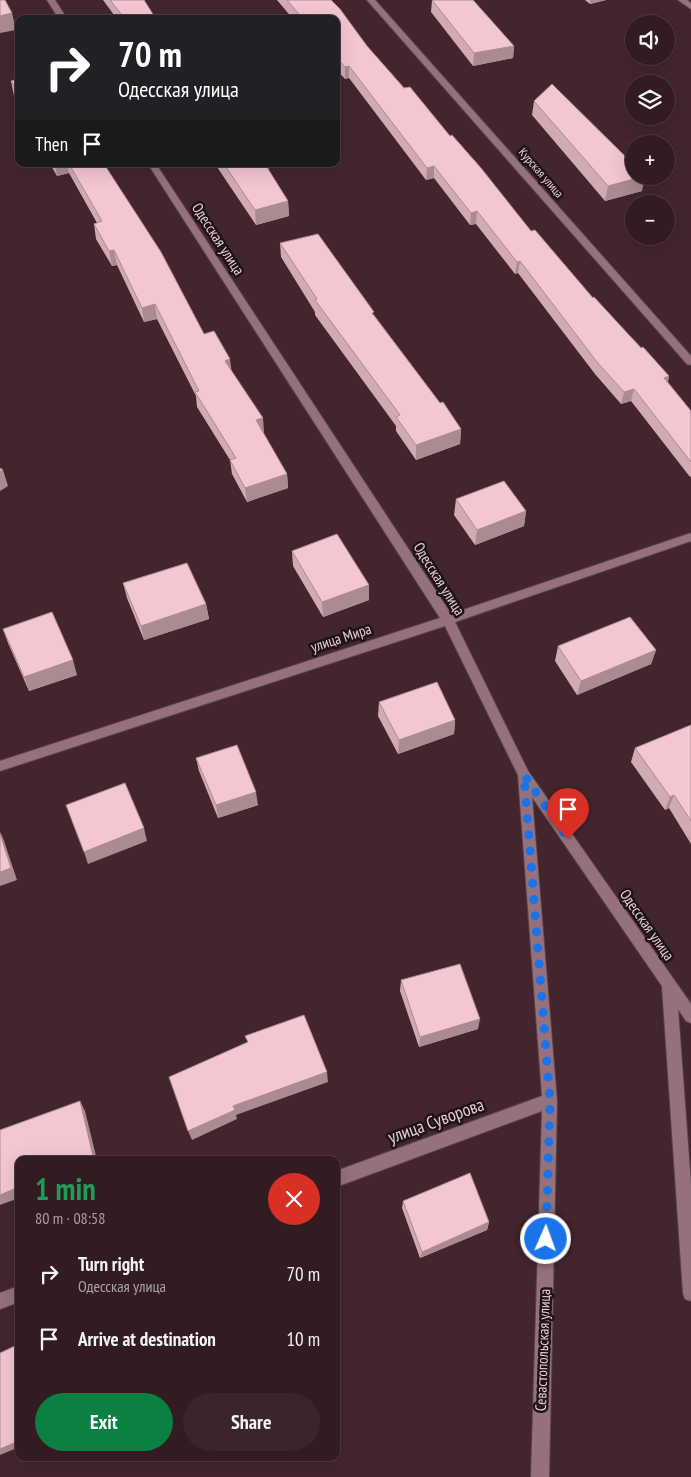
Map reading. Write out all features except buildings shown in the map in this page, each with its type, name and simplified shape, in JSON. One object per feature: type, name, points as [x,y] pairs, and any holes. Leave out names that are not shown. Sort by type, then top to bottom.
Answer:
[{"type":"street","points":[[51,0],[60,15]]},
{"type":"street","name":"Курская улица","points":[[371,0],[691,362]]},
{"type":"street","points":[[682,0],[691,7]]},
{"type":"street","name":"Одесская улица","points":[[154,167],[448,620],[524,775],[691,1016]]},
{"type":"street","name":"улица Мира","points":[[0,766],[448,620],[691,538]]},
{"type":"street","name":"Севастопольская улица","points":[[524,775],[550,1101],[540,1477]]},
{"type":"street","points":[[669,983],[691,1293]]},
{"type":"street","name":"улица Суворова","points":[[340,1178],[550,1101]]},
{"type":"street","points":[[0,1301],[15,1295]]},
{"type":"route","points":[[546,1239],[550,1101],[524,775],[568,839]]}]
